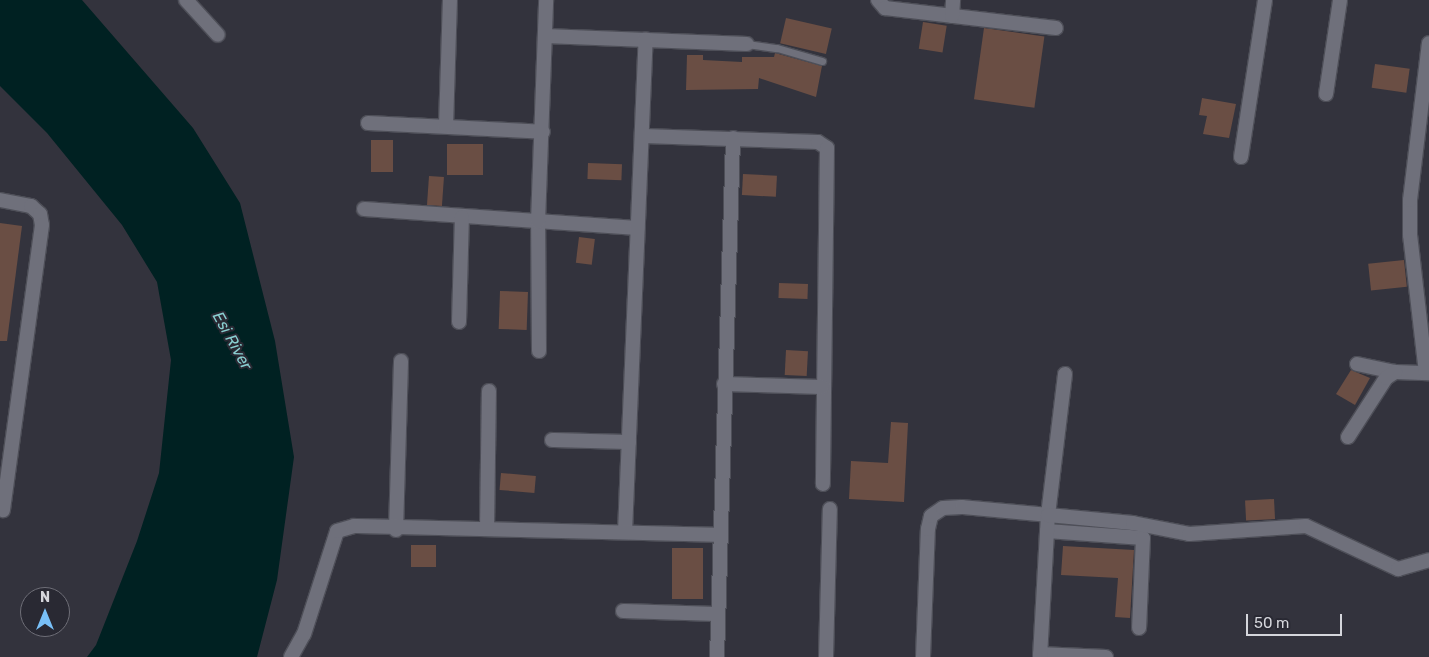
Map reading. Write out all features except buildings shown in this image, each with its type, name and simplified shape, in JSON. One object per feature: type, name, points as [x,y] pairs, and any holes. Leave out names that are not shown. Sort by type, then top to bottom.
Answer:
[{"type":"street","points":[[186,0],[218,34]]},
{"type":"street","points":[[446,126],[450,0]]},
{"type":"street","points":[[539,351],[538,222],[543,132],[546,0]]},
{"type":"street","points":[[878,0],[885,8],[1056,28]]},
{"type":"street","points":[[952,16],[953,0]]},
{"type":"street","points":[[1241,157],[1265,0]]},
{"type":"street","points":[[1326,94],[1340,0]]},
{"type":"street","points":[[546,36],[747,44]]},
{"type":"street","points":[[626,532],[637,228],[644,136],[646,40]]},
{"type":"street","points":[[1357,364],[1395,372],[1427,373],[1410,235],[1410,200],[1423,147],[1429,43]]},
{"type":"street","points":[[368,122],[543,132]]},
{"type":"street","points":[[644,136],[818,142],[827,148],[829,160],[822,387],[823,484]]},
{"type":"street","points":[[717,657],[718,535],[733,138]]},
{"type":"street","points":[[0,200],[31,206],[40,214],[42,225],[3,510]]},
{"type":"street","points":[[364,209],[637,228]]},
{"type":"street","points":[[459,322],[462,217]]},
{"type":"street","points":[[396,530],[401,361]]},
{"type":"street","points":[[1348,437],[1386,378],[1395,372]]},
{"type":"street","points":[[1065,374],[1048,515],[1040,656],[1106,657]]},
{"type":"street","points":[[724,384],[822,387]]},
{"type":"street","points":[[487,529],[489,391]]},
{"type":"street","points":[[552,440],[629,442]]},
{"type":"street","points":[[923,657],[931,516],[942,508],[962,507],[1133,523],[1189,534],[1306,526],[1398,569],[1429,560]]},
{"type":"street","points":[[826,657],[830,509]]},
{"type":"street","points":[[291,657],[304,634],[336,531],[354,526],[396,530],[487,529],[718,535]]},
{"type":"street","points":[[1047,531],[1143,538],[1139,628]]},
{"type":"street","points":[[623,611],[717,614]]},
{"type":"lane","points":[[747,44],[777,48],[822,61]]},
{"type":"water","name":"Esi River","points":[[0,0],[82,0],[193,128],[240,203],[275,341],[294,457],[277,580],[257,657],[87,657],[96,645],[137,541],[159,473],[171,360],[157,282],[122,225],[47,133],[0,86]]}]
